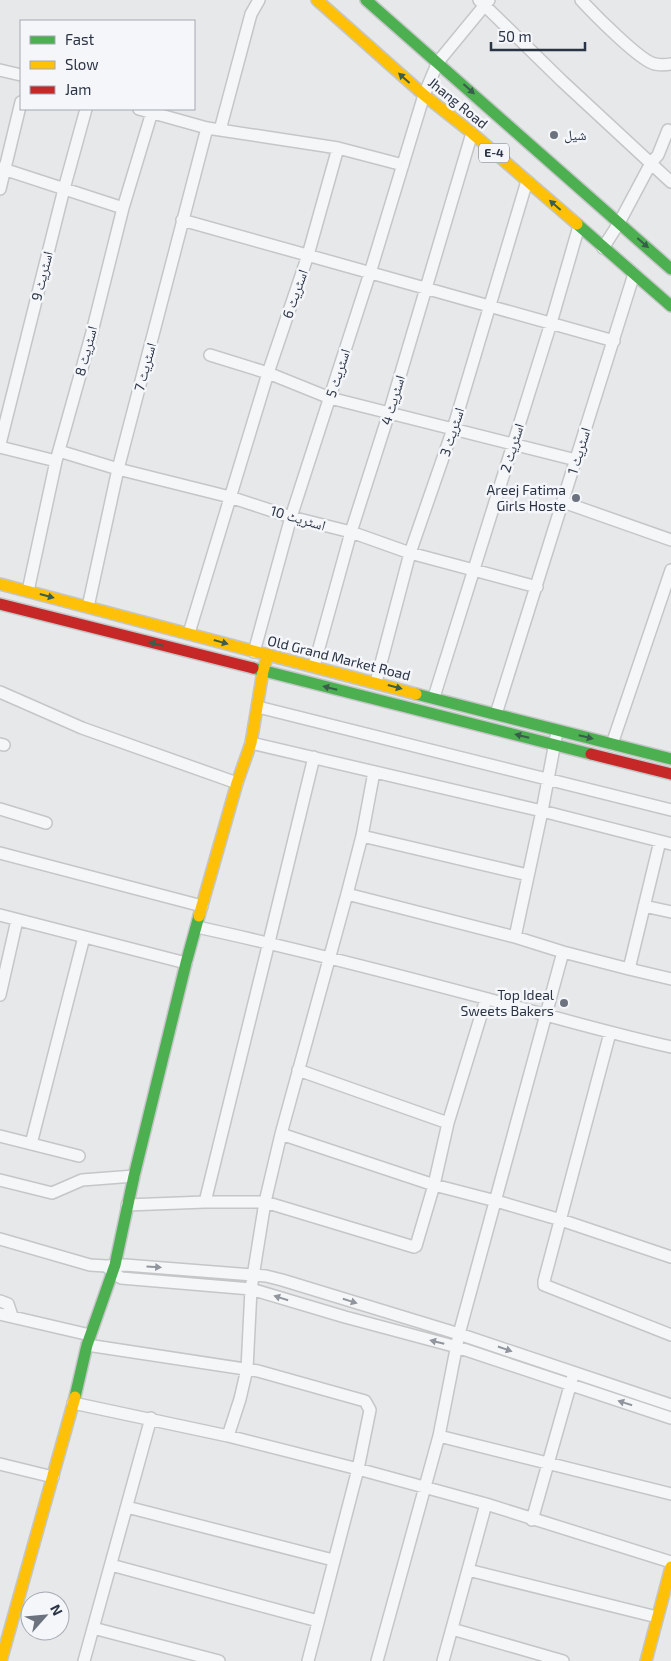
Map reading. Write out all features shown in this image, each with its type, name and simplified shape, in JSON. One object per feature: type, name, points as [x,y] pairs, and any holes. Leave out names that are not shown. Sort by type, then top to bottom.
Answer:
[{"type":"main road","name":"Jhang Road","points":[[317,0],[424,96],[472,133],[671,306]]},
{"type":"main road","name":"Jhang Road","points":[[366,0],[671,269]]},
{"type":"main road","name":"Old Grand Market Road","points":[[0,584],[254,652],[268,654],[671,759]]},
{"type":"main road","points":[[0,604],[671,774]]},
{"type":"main road","points":[[1,1661],[74,1402],[89,1340],[111,1268],[186,964],[237,783],[251,743],[263,671],[268,654]]},
{"type":"main road","points":[[646,1661],[657,1617],[666,1607],[671,1566]]},
{"type":"street","points":[[220,130],[251,14],[259,0]]},
{"type":"street","points":[[581,0],[598,18],[644,59],[654,64],[671,64]]},
{"type":"street","points":[[484,2],[562,81],[671,182]]},
{"type":"street","name":"اسٹریٹ 5","points":[[254,652],[291,517],[370,272],[424,96],[438,62],[484,2]]},
{"type":"street","points":[[0,70],[20,76]]},
{"type":"street","points":[[0,189],[2,169],[20,106]]},
{"type":"street","name":"اسٹریٹ 9","points":[[0,446],[64,189],[86,110]]},
{"type":"street","points":[[143,110],[206,128],[338,148],[403,165]]},
{"type":"street","name":"اسٹریٹ 8","points":[[28,591],[57,456],[152,112]]},
{"type":"street","name":"اسٹریٹ 7","points":[[88,607],[118,469],[206,128]]},
{"type":"street","points":[[603,248],[658,155],[668,130]]},
{"type":"street","name":"اسٹریٹ 4","points":[[314,666],[351,532],[389,413],[472,133]]},
{"type":"street","name":"اسٹریٹ 6","points":[[189,634],[268,374],[308,255],[338,148]]},
{"type":"street","points":[[2,169],[124,208]]},
{"type":"street","name":"اسٹریٹ 3","points":[[376,682],[410,553],[453,429],[527,181]]},
{"type":"street","points":[[182,220],[614,341]]},
{"type":"street","name":"اسٹریٹ 2","points":[[434,697],[551,323],[579,226]]},
{"type":"street","name":"اسٹریٹ 1","points":[[496,714],[634,274]]},
{"type":"street","points":[[210,355],[268,374],[330,398],[576,460]]},
{"type":"street","name":"اسٹریٹ 10","points":[[0,446],[118,469],[230,496],[291,517],[351,532],[410,553],[537,587]]},
{"type":"street","points":[[563,502],[671,540]]},
{"type":"street","points":[[612,744],[671,570]]},
{"type":"street","points":[[0,692],[82,728],[237,783]]},
{"type":"street","points":[[258,707],[549,778],[671,810]]},
{"type":"street","points":[[515,937],[558,730]]},
{"type":"street","points":[[251,743],[542,811],[666,843],[644,906],[629,969]]},
{"type":"street","points":[[205,1202],[314,757]]},
{"type":"street","points":[[228,1436],[247,1369],[252,1275],[265,1202],[281,1134],[362,836],[374,772]]},
{"type":"street","points":[[0,809],[46,823]]},
{"type":"street","points":[[362,836],[528,875]]},
{"type":"street","points":[[0,853],[202,906]]},
{"type":"street","points":[[347,894],[671,979]]},
{"type":"street","points":[[644,906],[671,912]]},
{"type":"street","points":[[0,916],[186,964]]},
{"type":"street","points":[[0,995],[16,920]]},
{"type":"street","points":[[197,927],[270,942],[610,1033],[671,1047]]},
{"type":"street","points":[[31,1144],[84,937]]},
{"type":"street","points":[[377,1661],[426,1488],[460,1334],[563,952]]},
{"type":"street","points":[[127,1205],[265,1202],[414,1247],[418,1243],[448,1123],[486,999]]},
{"type":"street","points":[[610,1033],[544,1285],[671,1335]]},
{"type":"street","points":[[298,1070],[448,1123]]},
{"type":"street","points":[[281,1134],[434,1185],[561,1220],[671,1256]]},
{"type":"street","points":[[0,1136],[79,1156]]},
{"type":"street","points":[[0,1180],[52,1193],[82,1180],[134,1176]]},
{"type":"street","points":[[0,1239],[90,1265],[111,1268],[266,1276],[460,1334],[671,1406]]},
{"type":"street","points":[[111,1268],[121,1278],[251,1289],[457,1347],[671,1418]]},
{"type":"street","points":[[0,1301],[8,1304],[12,1316]]},
{"type":"street","points":[[0,1314],[89,1340],[247,1369],[365,1401],[370,1410],[358,1469],[308,1661]]},
{"type":"street","points":[[532,1520],[574,1372]]},
{"type":"street","points":[[74,1402],[228,1436],[358,1469],[486,1504],[532,1520],[671,1562]]},
{"type":"street","points":[[84,1661],[151,1418]]},
{"type":"street","points":[[439,1436],[671,1494]]},
{"type":"street","points":[[0,1464],[53,1477]]},
{"type":"street","points":[[443,1661],[486,1504]]},
{"type":"street","points":[[127,1507],[333,1560]]},
{"type":"street","points":[[110,1564],[318,1621]]},
{"type":"street","points":[[468,1570],[657,1617]]},
{"type":"street","points":[[93,1628],[219,1661]]},
{"type":"street","points":[[452,1629],[563,1661]]},
{"type":"traffic: fast","points":[[366,0],[671,269]]},
{"type":"traffic: fast","points":[[577,224],[671,306]]},
{"type":"traffic: fast","points":[[253,668],[591,754]]},
{"type":"traffic: fast","points":[[416,694],[671,759]]},
{"type":"traffic: fast","points":[[75,1397],[87,1345],[115,1265],[134,1176],[199,916]]},
{"type":"traffic: slow","points":[[317,0],[424,95],[472,133],[577,224]]},
{"type":"traffic: slow","points":[[0,584],[416,694]]},
{"type":"traffic: slow","points":[[199,916],[237,783],[251,743],[263,671],[268,654]]},
{"type":"traffic: slow","points":[[1,1661],[75,1397]]},
{"type":"traffic: slow","points":[[646,1661],[671,1567]]},
{"type":"traffic: jam","points":[[0,604],[253,668]]},
{"type":"traffic: jam","points":[[591,754],[671,774]]},
{"type":"place","name":"شیل","points":[[554,135]]},
{"type":"place","name":"Areej Fatima Girls Hoste","points":[[576,498]]},
{"type":"place","name":"Top Ideal Sweets Bakers","points":[[564,1003]]}]
